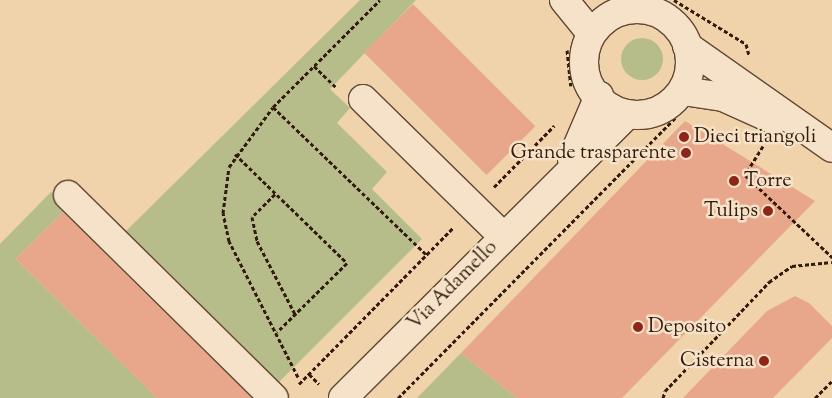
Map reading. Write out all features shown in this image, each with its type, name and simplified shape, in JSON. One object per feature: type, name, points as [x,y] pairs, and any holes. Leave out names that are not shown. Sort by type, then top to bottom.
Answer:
[{"type":"street","points":[[564,0],[591,33]]},
{"type":"street","points":[[687,46],[690,72],[683,91],[658,112],[627,115],[599,96],[586,66],[591,33],[612,4],[641,8],[660,14],[687,46],[832,148]]},
{"type":"street","points":[[683,91],[737,102],[832,148]]},
{"type":"street","points":[[565,174],[599,96]]},
{"type":"street","points":[[362,99],[503,236]]},
{"type":"street","name":"Via Adamello","points":[[342,398],[565,174],[627,115]]},
{"type":"street","points":[[68,195],[285,392]]},
{"type":"path","points":[[298,377],[277,332],[229,241],[224,204],[235,154],[272,107],[380,0]]},
{"type":"path","points":[[674,0],[746,44]]},
{"type":"path","points":[[567,46],[571,94]]},
{"type":"path","points":[[272,107],[426,254]]},
{"type":"path","points":[[285,392],[562,120]]},
{"type":"path","points":[[763,146],[746,175],[832,258]]},
{"type":"path","points":[[398,398],[642,151]]},
{"type":"path","points":[[235,154],[347,263],[277,332]]},
{"type":"path","points":[[275,194],[252,217],[257,241],[295,314]]},
{"type":"path","points":[[663,398],[665,391],[769,282],[792,266],[832,262]]},
{"type":"path","points":[[816,398],[832,381]]},
{"type":"green space","points":[[360,0],[416,0],[330,89],[350,108],[337,123],[387,172],[372,189],[422,239],[276,385],[124,233]]},
{"type":"green space","points":[[646,38],[654,41],[660,47],[663,59],[660,71],[654,77],[638,80],[630,77],[624,71],[621,55],[624,47],[630,41]]},
{"type":"green space","points":[[51,192],[67,208],[16,259],[157,398],[0,398],[0,244]]},
{"type":"green space","points":[[461,353],[517,398],[417,398]]},
{"type":"building","points":[[413,4],[535,126],[487,175],[364,53]]},
{"type":"building","points":[[685,121],[815,201],[622,398],[517,398],[461,353]]},
{"type":"building","points":[[63,212],[252,398],[157,398],[16,259]]},
{"type":"building","name":"Cisterna","points":[[795,296],[809,303],[832,326],[832,338],[773,398],[683,398],[767,311]]},
{"type":"place","name":"Dieci triangoli","points":[[684,137]]},
{"type":"place","name":"Grande trasparente","points":[[686,153]]},
{"type":"place","name":"Torre","points":[[734,181]]},
{"type":"place","name":"Tulips","points":[[768,211]]},
{"type":"place","name":"Deposito","points":[[638,327]]},
{"type":"place","name":"Cisterna","points":[[764,361]]}]
